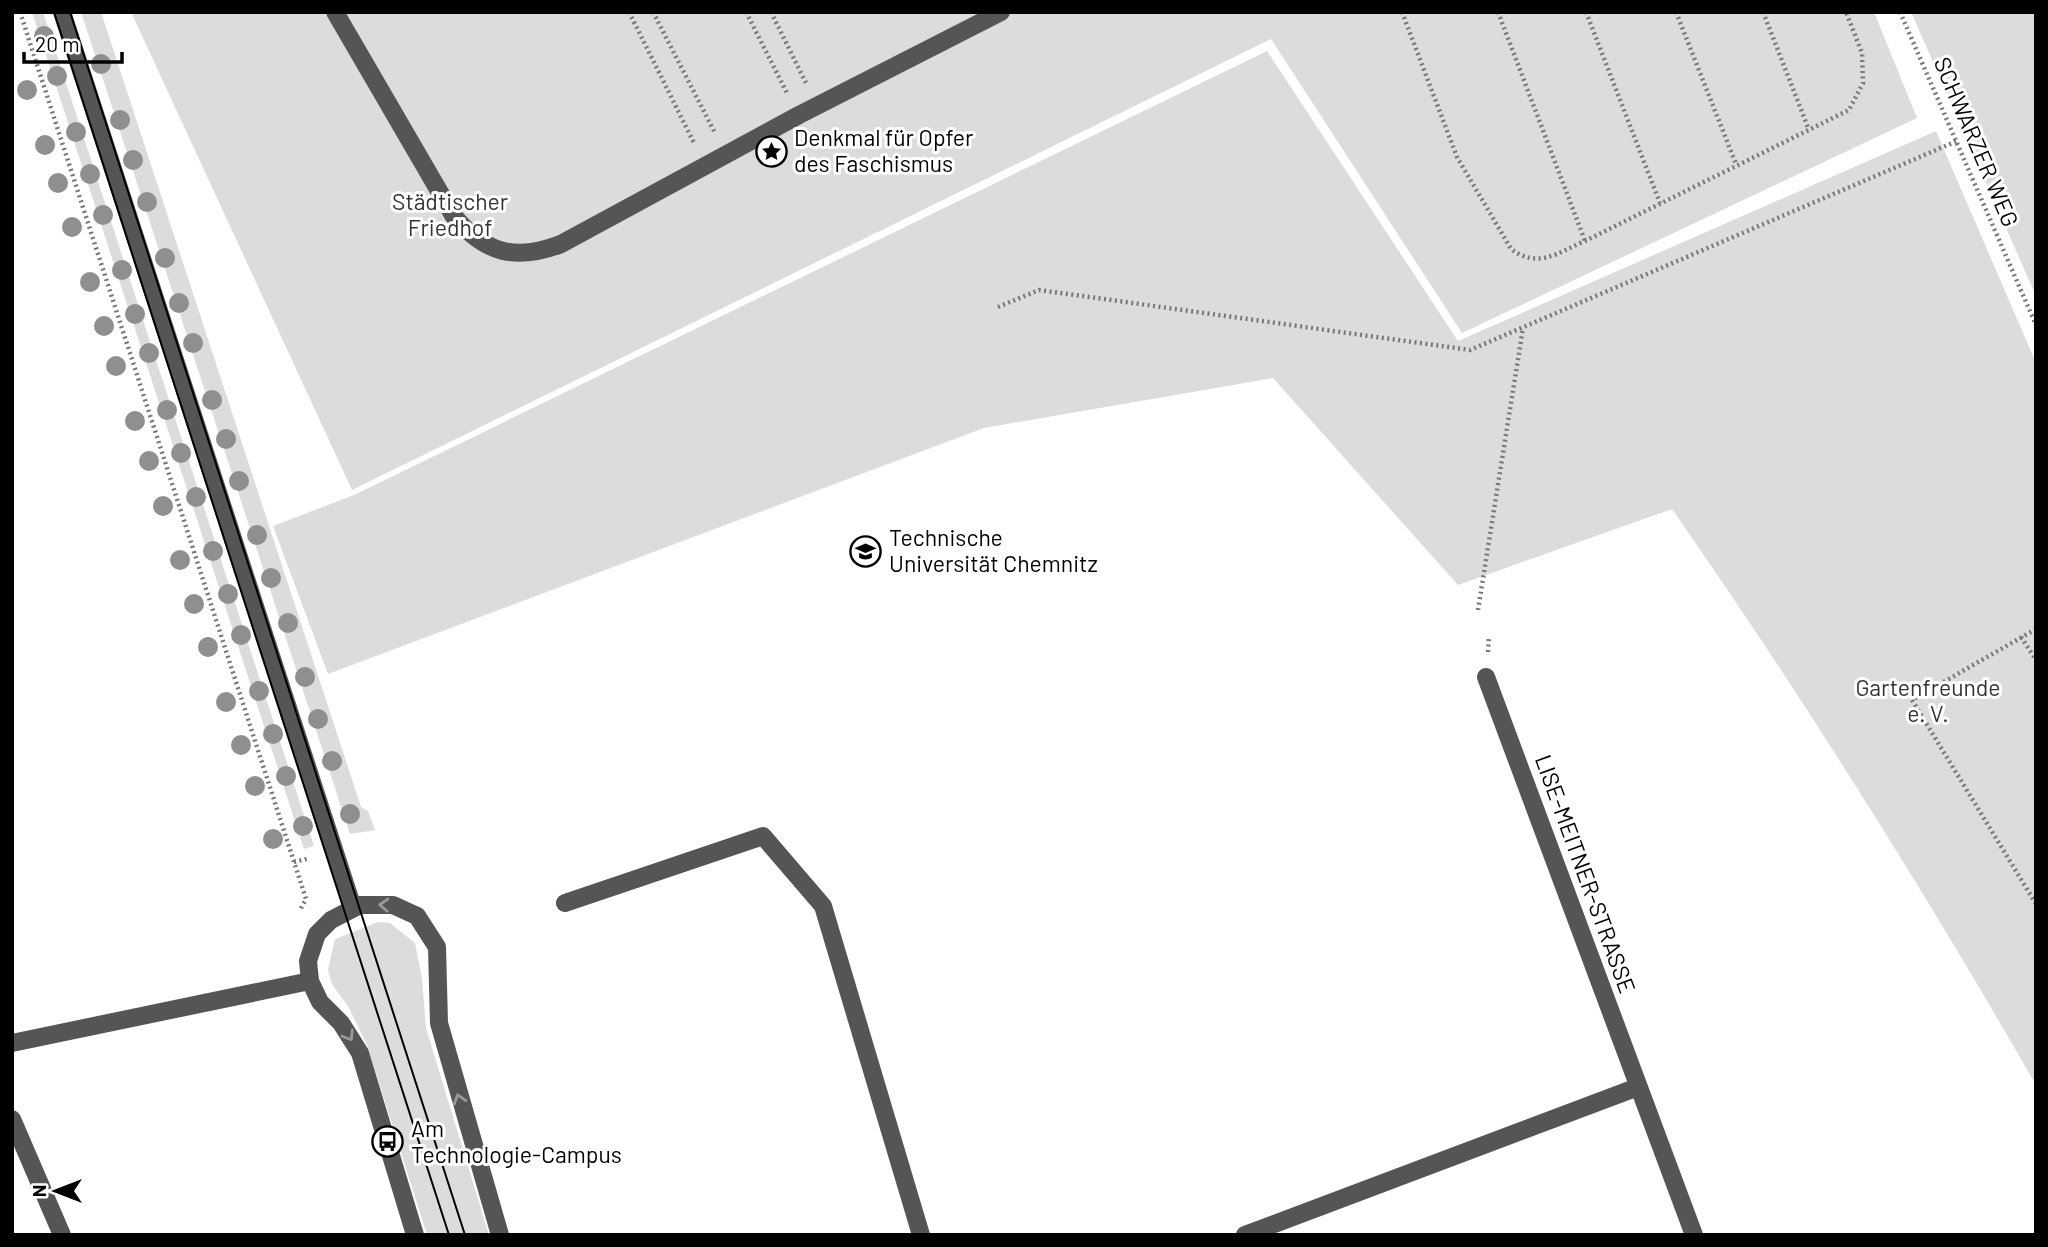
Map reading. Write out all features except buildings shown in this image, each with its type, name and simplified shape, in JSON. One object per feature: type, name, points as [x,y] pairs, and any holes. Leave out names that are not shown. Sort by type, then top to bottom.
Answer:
[{"type":"street","points":[[62,12],[353,908]]},
{"type":"street","points":[[335,12],[453,215],[470,236],[508,253],[527,253],[561,244],[726,154],[1001,12]]},
{"type":"street","name":"LISE-MEITNER-STRASSE","points":[[1486,677],[1694,1235]]},
{"type":"street","points":[[565,903],[763,836],[823,906],[921,1235]]},
{"type":"street","points":[[415,1235],[360,1053],[341,1023],[320,1002],[310,981],[308,961],[317,934],[331,920],[360,905],[393,905],[417,916],[432,935],[437,947],[439,1023],[443,1044],[500,1235]]},
{"type":"street","points":[[12,1043],[99,1022],[310,981]]},
{"type":"street","points":[[1245,1235],[1639,1087]]},
{"type":"street","points":[[12,1119],[62,1235]]},
{"type":"path","points":[[20,12],[295,862],[306,900],[300,911]]},
{"type":"path","points":[[629,12],[704,166]]},
{"type":"path","points":[[653,12],[726,154]]},
{"type":"path","points":[[746,12],[799,116]]},
{"type":"path","points":[[771,12],[818,106]]},
{"type":"path","points":[[1402,12],[1457,156],[1511,249],[1524,259],[1542,260],[1849,110],[1863,83],[1862,53],[1846,12]]},
{"type":"path","points":[[1498,12],[1585,241]]},
{"type":"path","points":[[1586,12],[1660,203]]},
{"type":"path","points":[[1676,12],[1736,164]]},
{"type":"path","points":[[1763,12],[1810,130]]},
{"type":"path","name":"SCHWARZER WEG","points":[[1900,12],[2036,325]]},
{"type":"path","points":[[998,307],[1039,290],[1470,350],[1957,141]]},
{"type":"path","points":[[1478,610],[1524,327]]},
{"type":"path","points":[[2036,629],[1912,700],[2036,904]]},
{"type":"path","points":[[2021,637],[2036,660]]},
{"type":"path","points":[[295,862],[315,857]]},
{"type":"green space","points":[[32,12],[43,12],[314,846],[304,849]]},
{"type":"green space","points":[[81,12],[101,12],[361,807],[368,811],[375,830],[350,834]]},
{"type":"green space","name":"Städtischer Friedhof","points":[[131,12],[1874,12],[1917,118],[1462,333],[1271,39],[352,490]]},
{"type":"green space","points":[[1911,12],[2036,12],[2036,296]]},
{"type":"green space","name":"Gartenfreunde e. V.","points":[[1267,51],[1458,341],[1936,131],[2036,363],[2036,1085],[1950,938],[1860,793],[1768,650],[1672,509],[1458,585],[1273,378],[984,428],[328,674],[273,526],[354,495]]},
{"type":"green space","points":[[378,922],[390,923],[415,943],[422,978],[426,1028],[489,1235],[427,1235],[367,1045],[349,1008],[332,984],[328,970],[335,939]]},
{"type":"tram line","points":[[54,12],[449,1235]]},
{"type":"tram line","points":[[70,12],[465,1235]]},
{"type":"place","name":"Denkmal für Opfer des Faschismus","points":[[771,151]]},
{"type":"place","name":"Technische Universität Chemnitz","points":[[866,551]]},
{"type":"place","name":"Am Technologie-Campus","points":[[388,1142]]}]
